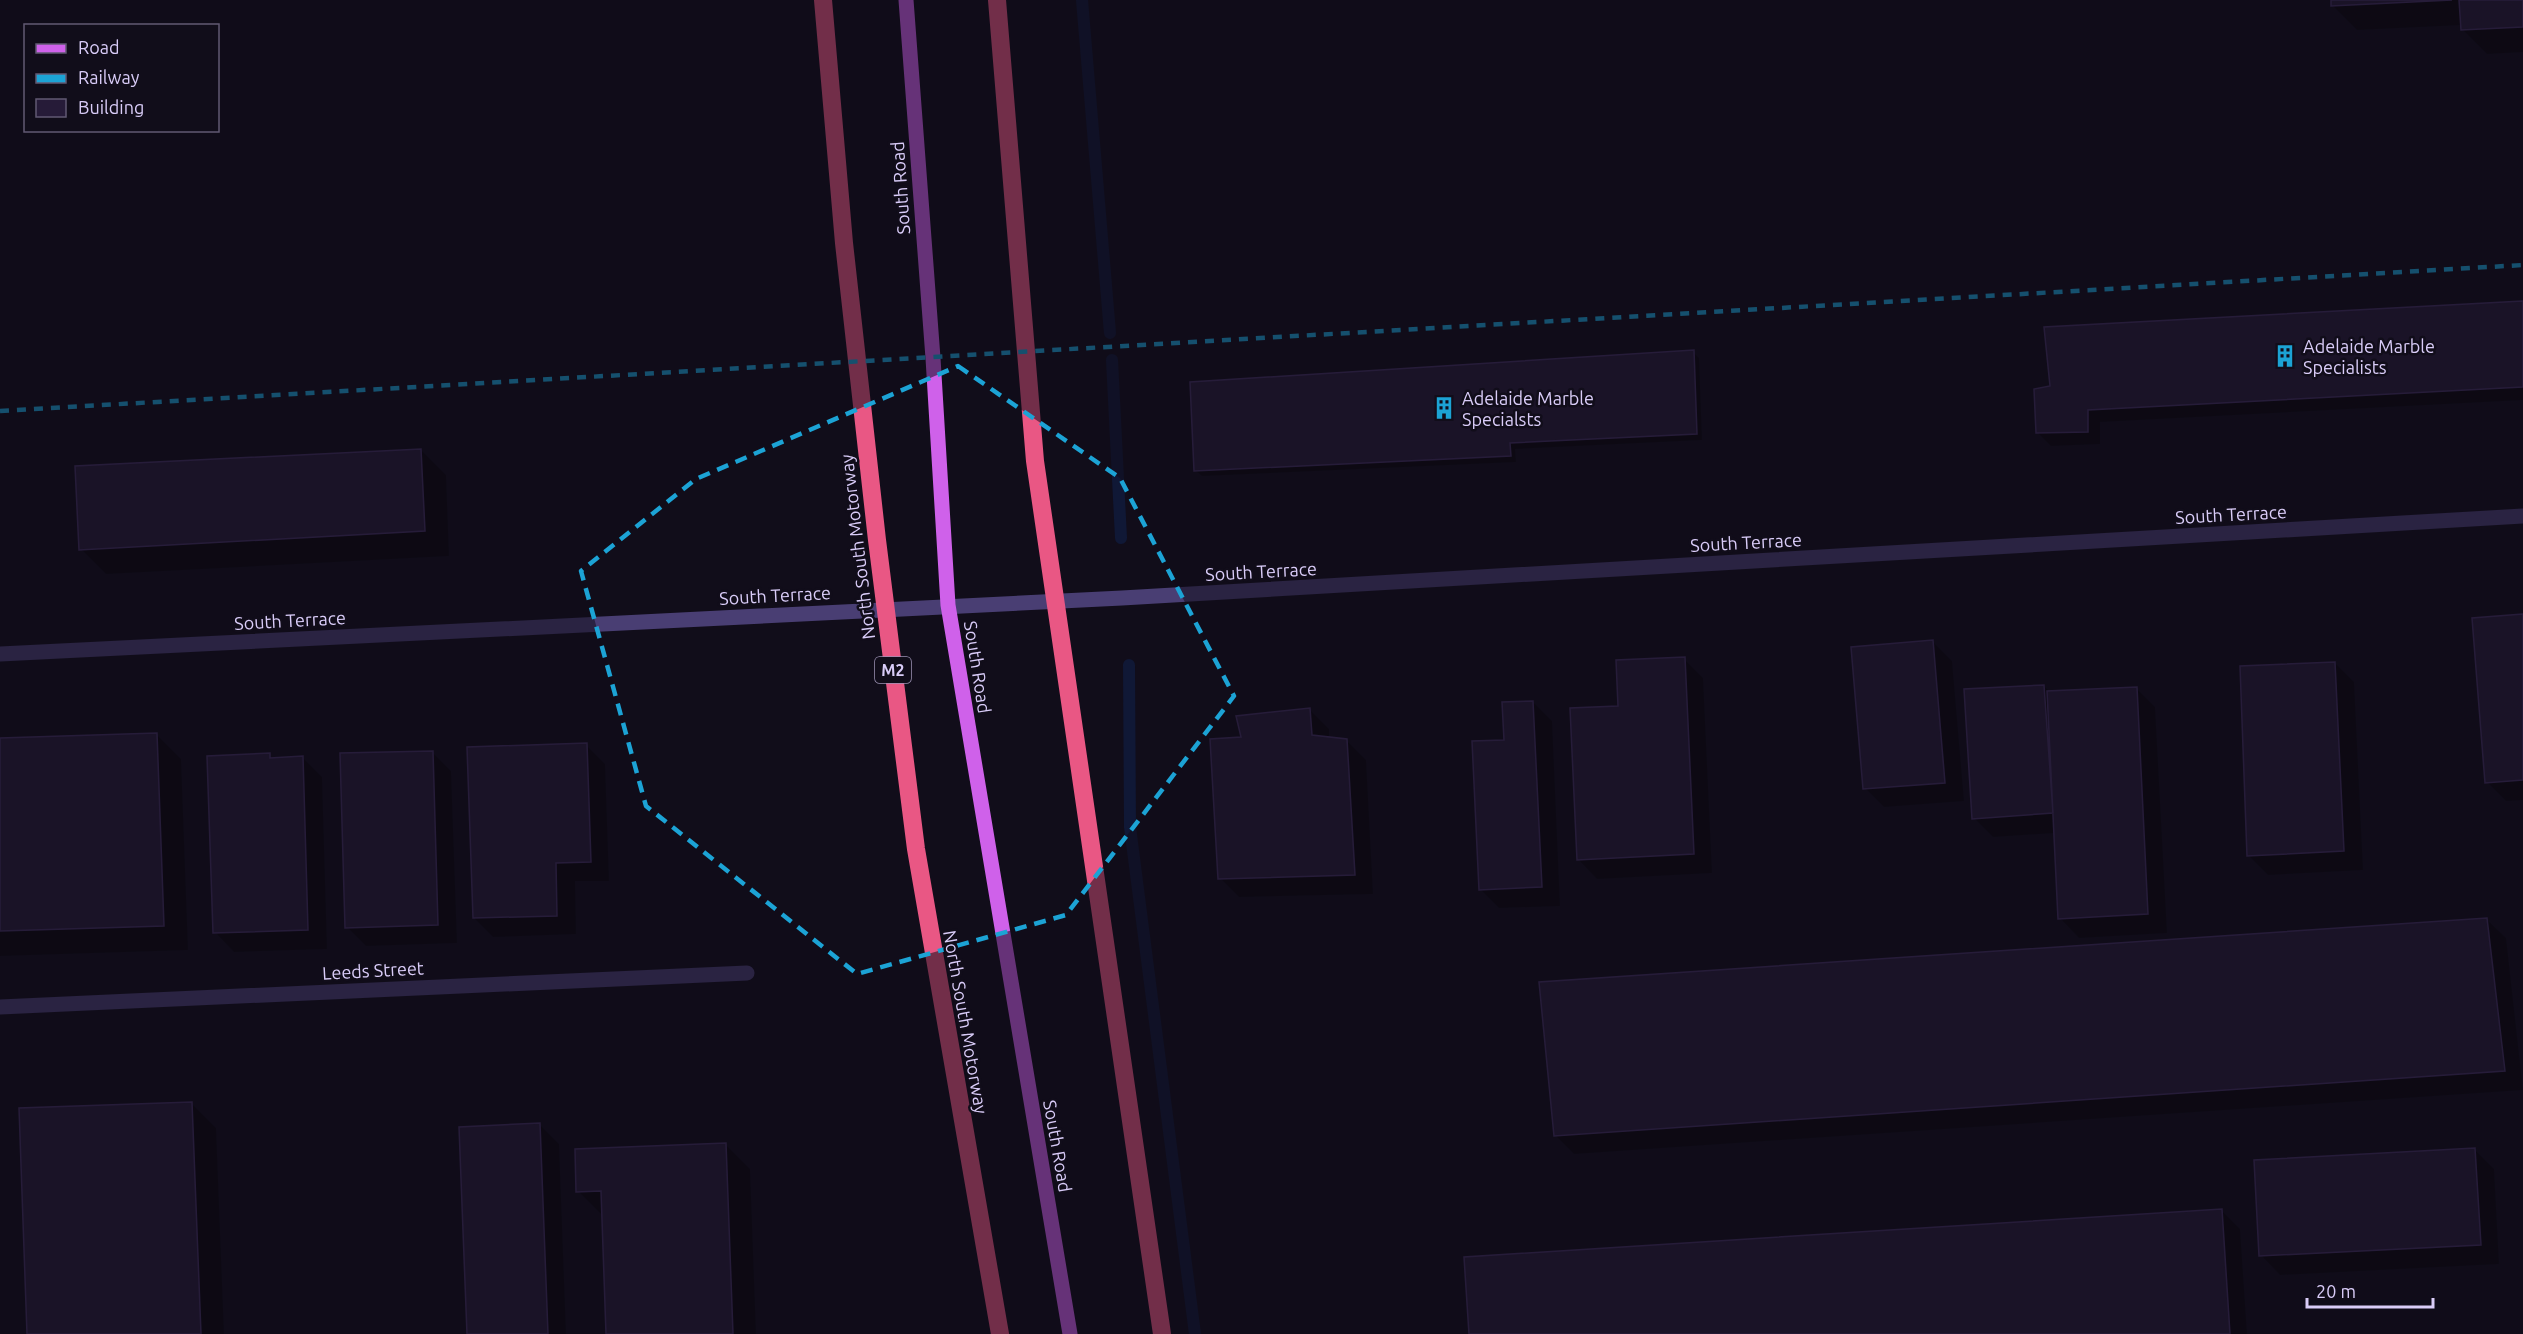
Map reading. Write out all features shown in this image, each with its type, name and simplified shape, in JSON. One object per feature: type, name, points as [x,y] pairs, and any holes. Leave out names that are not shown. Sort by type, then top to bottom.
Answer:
[{"type":"highway","name":"North South Motorway","points":[[823,0],[844,243],[871,492],[916,849],[1000,1334]]},
{"type":"highway","points":[[997,0],[1035,461],[1162,1334]]},
{"type":"main road","name":"South Road","points":[[906,0],[933,358],[948,605],[1070,1334]]},
{"type":"street","name":"South Terrace","points":[[0,654],[948,605],[1134,598],[2523,516]]},
{"type":"street","name":"Leeds Street","points":[[0,1007],[747,973]]},
{"type":"highlighted area","points":[[958,366],[1120,478],[1234,696],[1066,915],[857,974],[646,806],[581,571],[696,479]]},
{"type":"building","points":[[2331,0],[2452,0],[2331,6]]},
{"type":"building","points":[[2459,0],[2523,0],[2523,27],[2461,30]]},
{"type":"building","name":"Adelaide Marble Specialists","points":[[2523,301],[2523,387],[2088,410],[2088,432],[2036,433],[2034,389],[2050,386],[2044,327]]},
{"type":"building","name":"Adelaide Marble Specialsts","points":[[1694,350],[1697,434],[1510,443],[1511,456],[1194,471],[1190,382]]},
{"type":"building","points":[[421,449],[425,531],[79,550],[75,466]]},
{"type":"building","points":[[2523,614],[2523,780],[2485,783],[2472,618]]},
{"type":"building","points":[[1933,640],[1945,783],[1863,789],[1851,647]]},
{"type":"building","points":[[1685,657],[1694,854],[1577,860],[1570,708],[1618,706],[1616,660]]},
{"type":"building","points":[[2335,662],[2344,851],[2247,856],[2240,666]]},
{"type":"building","points":[[2044,685],[2053,813],[1972,819],[1964,689]]},
{"type":"building","points":[[2137,687],[2148,914],[2058,919],[2047,691]]},
{"type":"building","points":[[1533,701],[1542,887],[1479,890],[1472,741],[1504,740],[1502,702]]},
{"type":"building","points":[[1310,708],[1312,735],[1347,739],[1355,875],[1218,879],[1210,739],[1241,737],[1236,716]]},
{"type":"building","points":[[157,733],[164,926],[0,931],[0,738]]},
{"type":"building","points":[[587,743],[591,862],[556,863],[557,916],[473,918],[467,747]]},
{"type":"building","points":[[433,751],[438,925],[345,928],[340,753]]},
{"type":"building","points":[[270,753],[270,758],[303,756],[308,930],[213,933],[207,756]]},
{"type":"building","points":[[2487,918],[2505,1071],[1554,1136],[1539,982]]},
{"type":"building","points":[[192,1102],[201,1334],[27,1334],[19,1108]]},
{"type":"building","points":[[540,1123],[548,1334],[467,1334],[459,1127]]},
{"type":"building","points":[[726,1143],[733,1334],[606,1334],[601,1191],[576,1192],[575,1149]]},
{"type":"building","points":[[2475,1148],[2481,1245],[2259,1256],[2254,1160]]},
{"type":"building","points":[[2222,1209],[2230,1334],[1469,1334],[1464,1257]]},
{"type":"waterway","points":[[1082,0],[1110,333]]},
{"type":"waterway","points":[[1112,360],[1121,538]]},
{"type":"waterway","points":[[1129,665],[1130,827],[1195,1334]]},
{"type":"railway","points":[[0,411],[2523,265]]},
{"type":"place","name":"Adelaide Marble Specialists","points":[[2285,356]]},
{"type":"place","name":"Adelaide Marble Specialsts","points":[[1444,408]]}]
